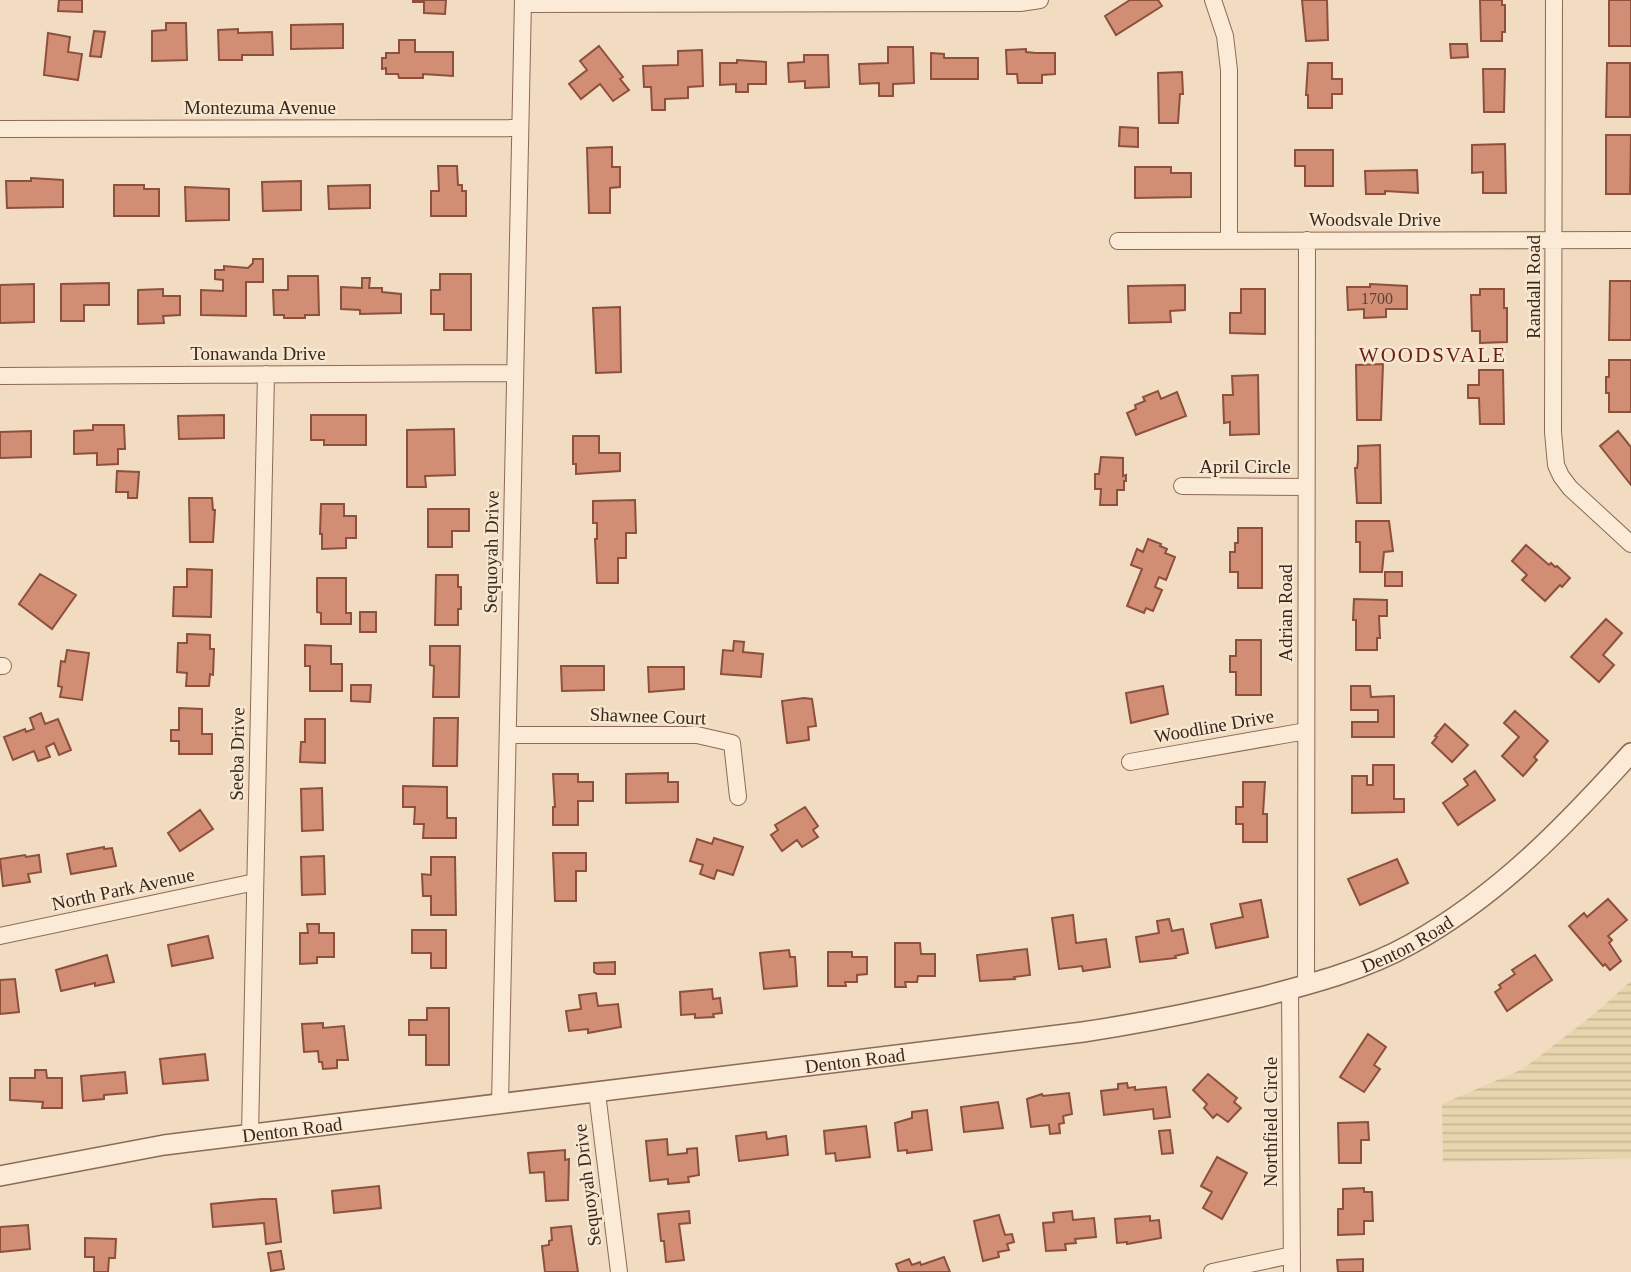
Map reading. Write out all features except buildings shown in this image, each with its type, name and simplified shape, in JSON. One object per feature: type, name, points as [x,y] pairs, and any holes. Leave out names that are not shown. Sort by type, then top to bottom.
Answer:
[{"type":"street","points":[[523,2],[1020,3],[1040,0]]},
{"type":"street","points":[[1213,0],[1225,36],[1229,62],[1229,240]]},
{"type":"street","name":"Randall Road","points":[[1554,0],[1553,432],[1556,465],[1570,488],[1631,544]]},
{"type":"street","name":"Sequoyah Drive","points":[[500,1104],[523,2]]},
{"type":"street","name":"Montezuma Avenue","points":[[0,129],[520,128]]},
{"type":"street","name":"Adrian Road","points":[[1298,987],[1306,731],[1307,240]]},
{"type":"street","name":"Woodsvale Drive","points":[[1118,241],[1631,240]]},
{"type":"street","name":"Tonawanda Drive","points":[[0,376],[515,373]]},
{"type":"street","name":"Seeba Drive","points":[[250,1135],[266,374]]},
{"type":"street","name":"April Circle","points":[[1182,486],[1306,487]]},
{"type":"street","name":"Woodline Drive","points":[[1130,762],[1306,731]]},
{"type":"street","name":"Shawnee Court","points":[[508,735],[697,735],[732,743],[738,797]]},
{"type":"street","name":"Denton Road","points":[[0,1176],[164,1145],[1083,1032],[1198,1012],[1298,987],[1345,973],[1408,946],[1467,909],[1550,840],[1631,753]]},
{"type":"street","name":"North Park Avenue","points":[[0,936],[255,882]]},
{"type":"street","name":"Northfield Circle","points":[[1292,1272],[1298,987]]},
{"type":"street","name":"Sequoyah Drive","points":[[597,1093],[619,1272]]},
{"type":"street","points":[[1212,1272],[1292,1255]]},
{"type":"shaded area","points":[[1631,981],[1631,1158],[1443,1162],[1442,1104],[1523,1069],[1593,1015]]},
{"type":"district","name":"WOODSVALE","points":[[1433,355]]}]
